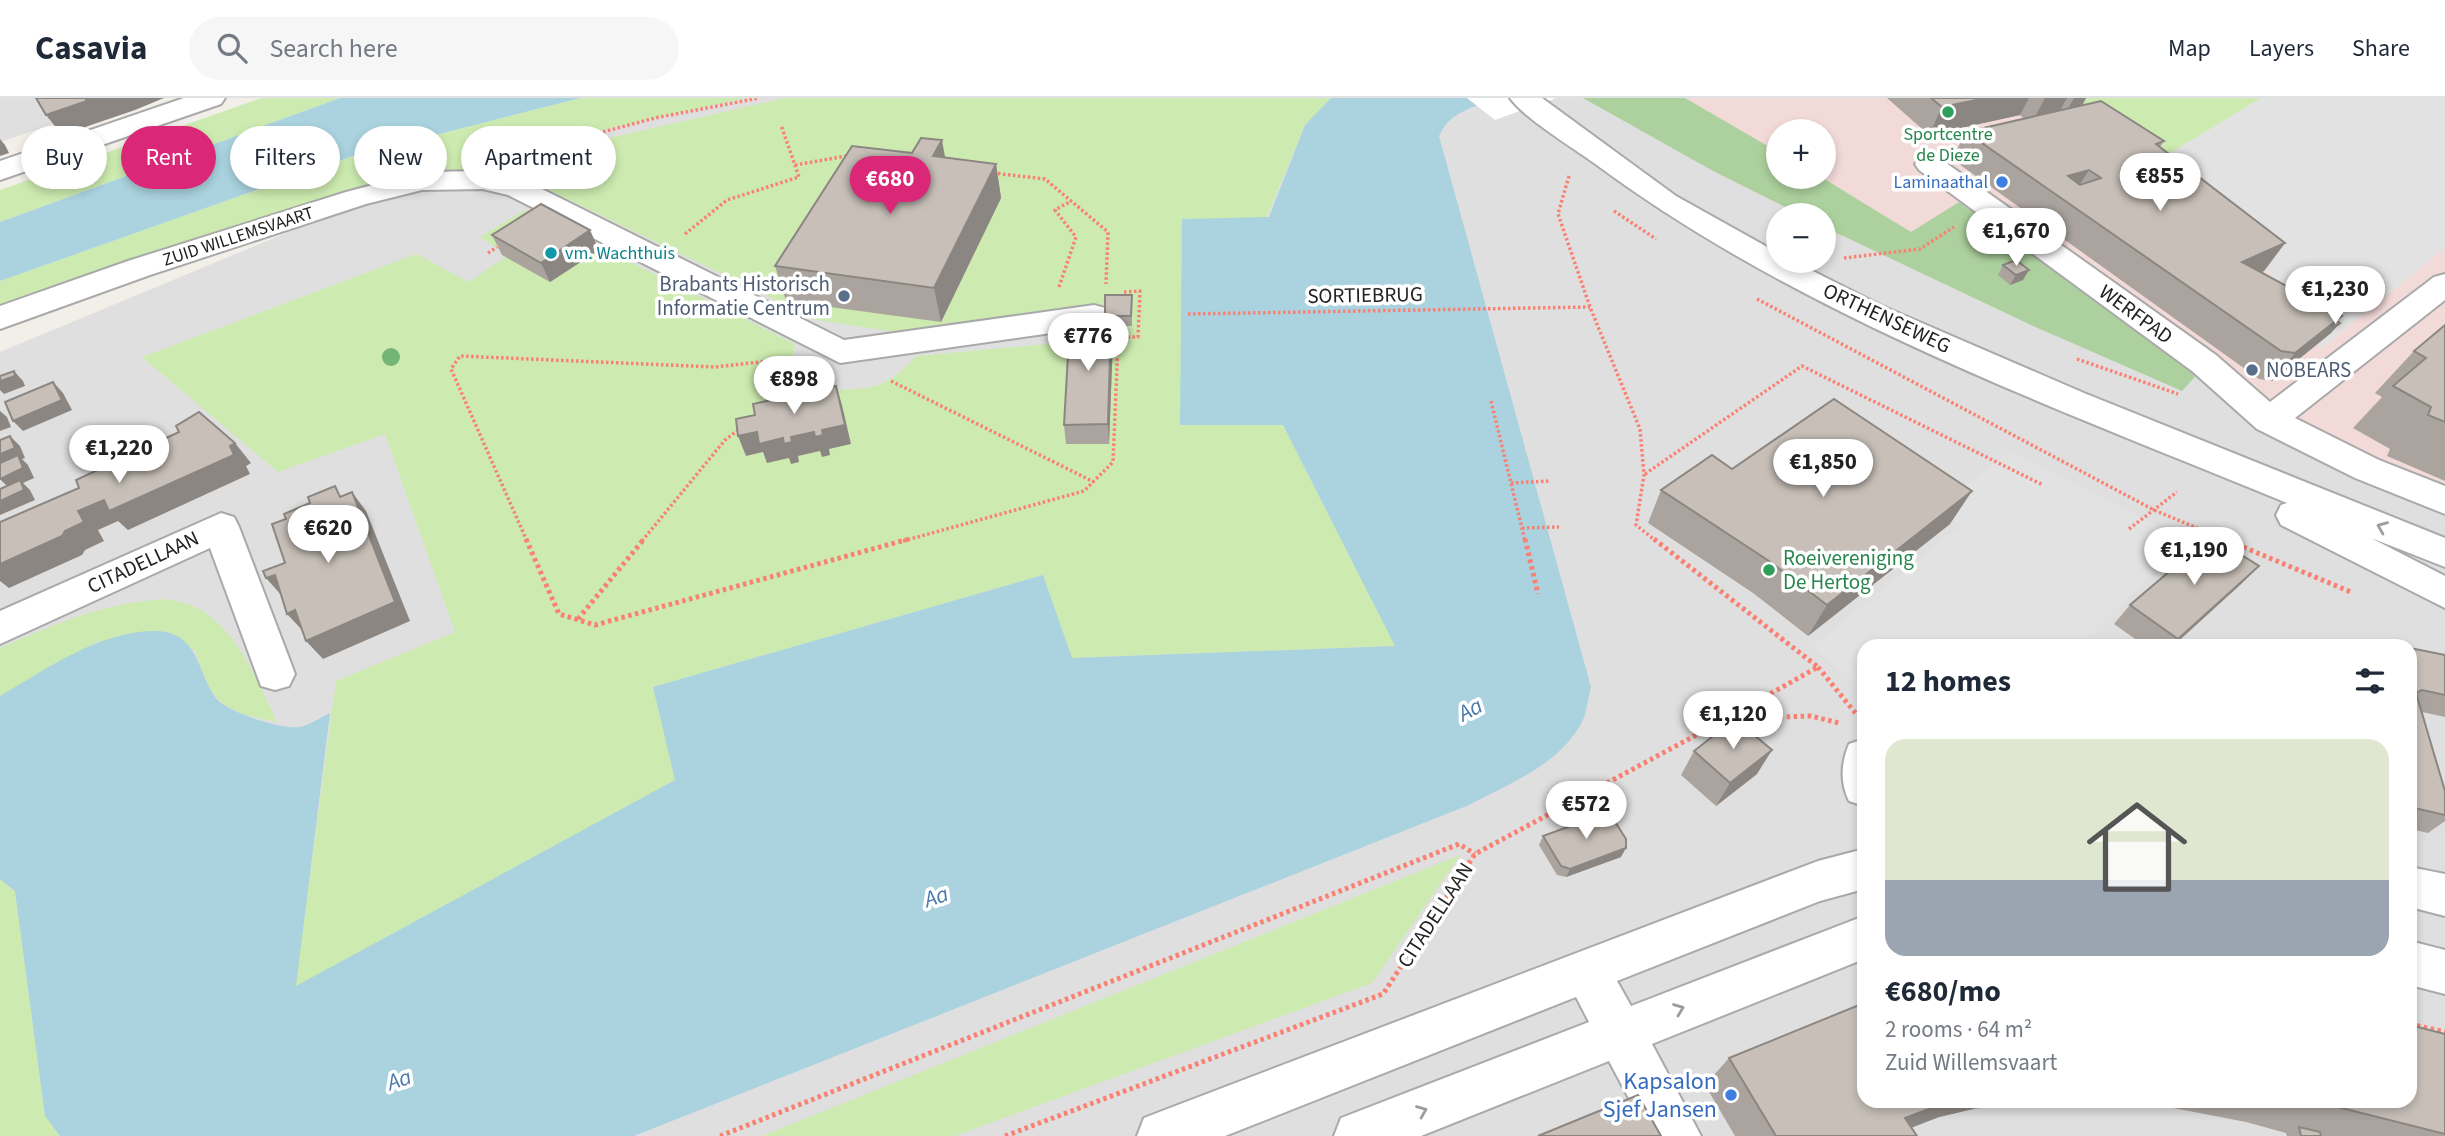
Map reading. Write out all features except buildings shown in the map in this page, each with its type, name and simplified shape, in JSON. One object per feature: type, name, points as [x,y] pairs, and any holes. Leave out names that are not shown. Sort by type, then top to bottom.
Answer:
[{"type":"street","points":[[0,172],[211,98]]},
{"type":"street","name":"ORTHENSEWEG","points":[[1529,102],[1666,202],[1796,276],[1869,312],[2072,401],[2445,553]]},
{"type":"street","name":"WERFPAD","points":[[1929,164],[2204,363],[2269,420]]},
{"type":"street","name":"ZUID WILLEMSVAART","points":[[0,318],[139,268],[356,198],[422,181],[461,180]]},
{"type":"street","name":"ZUID WILLEMSVAART","points":[[519,189],[654,260],[840,352]]},
{"type":"street","points":[[492,250],[557,210]]},
{"type":"street","points":[[2445,284],[2269,420],[2367,469],[2445,502]]},
{"type":"street","points":[[840,352],[1047,323],[1100,304]]},
{"type":"street","name":"ORTHENSEWEG","points":[[2072,401],[2445,593]]},
{"type":"street","name":"CITADELLAAN","points":[[0,628],[221,527],[275,674]]},
{"type":"street","points":[[1162,1136],[1818,881],[1857,871]]},
{"type":"street","points":[[2417,889],[2445,895]]},
{"type":"street","points":[[1359,1136],[1857,940]]},
{"type":"street","points":[[2417,965],[2445,972]]},
{"type":"street","points":[[1587,972],[1622,1031],[1676,1136]]},
{"type":"path","points":[[616,128],[655,118],[759,98]]},
{"type":"path","points":[[654,260],[727,200],[799,177],[781,125]]},
{"type":"path","points":[[795,165],[844,153],[858,155]]},
{"type":"path","points":[[1571,172],[1558,214],[1590,307],[1640,429],[1644,475],[1636,524],[1818,667],[1857,715]]},
{"type":"path","points":[[991,173],[1045,180],[1108,232],[1100,304]]},
{"type":"path","points":[[1047,323],[1076,237],[1055,210],[1070,201]]},
{"type":"path","points":[[1851,264],[1839,258],[1920,249],[1988,206]]},
{"type":"path","points":[[1094,482],[916,395],[840,352],[715,367],[460,356],[451,369],[559,614],[595,625],[1084,491],[1094,482],[1113,462],[1118,337],[1138,337],[1140,291],[1117,292]]},
{"type":"path","name":"SORTIEBRUG","points":[[1188,314],[1590,307]]},
{"type":"path","points":[[777,400],[840,352]]},
{"type":"path","points":[[2066,355],[2126,379],[2191,398]]},
{"type":"path","points":[[1644,475],[1802,366],[2043,485]]},
{"type":"path","points":[[1491,401],[1538,594]]},
{"type":"path","points":[[578,619],[725,439],[746,424]]},
{"type":"path","points":[[1511,483],[1549,481]]},
{"type":"path","points":[[2129,529],[2177,492]]},
{"type":"path","points":[[1522,528],[1559,527]]},
{"type":"path","points":[[1726,719],[1818,667]]},
{"type":"path","name":"CITADELLAAN","points":[[1005,1136],[1383,994],[1475,854],[1726,719],[1811,716],[1857,742]]},
{"type":"path","points":[[720,1136],[1459,844],[1475,854]]},
{"type":"path","points":[[2417,1026],[2445,1032]]},
{"type":"shaded area","points":[[0,98],[131,98],[48,126],[21,126],[21,135],[0,142]]},
{"type":"shaded area","points":[[610,98],[2445,98],[2445,1136],[0,1136],[0,352],[391,189],[447,189],[447,166],[461,160],[461,189],[616,189],[616,126],[543,126]]},
{"type":"shaded area","points":[[1685,98],[2052,98],[2144,170],[2261,98],[2445,98],[2445,491],[2308,433],[2201,370],[1959,202],[1911,232],[1836,186],[1836,119],[1766,119],[1766,145]]},
{"type":"shaded area","points":[[2261,98],[2445,98],[2445,248],[2322,348],[2230,294],[2272,274],[2137,173]]},
{"type":"shaded area","points":[[2010,451],[2186,540],[2085,639],[1857,639],[1857,683],[1812,647],[1960,526],[1936,508]]},
{"type":"green space","points":[[262,98],[340,98],[263,126],[230,126],[230,138],[216,143],[216,126],[182,126]]},
{"type":"green space","points":[[581,98],[746,98],[616,127],[471,126]]},
{"type":"green space","points":[[785,98],[1331,98],[1305,125],[1180,425],[1283,425],[1396,646],[1071,658],[1043,575],[653,687],[676,780],[295,987],[336,681],[455,632],[385,434],[278,472],[142,357],[416,254],[469,282],[508,255],[480,237],[525,210],[795,344],[793,360],[798,372],[808,381],[822,386],[853,389],[881,384],[900,372],[915,356],[1070,342],[1077,305],[921,336],[817,320],[544,189],[616,189],[616,136]]},
{"type":"green space","points":[[1583,98],[1685,98],[1766,145],[1766,189],[1836,189],[1836,186],[1911,232],[1959,202],[2201,370],[2182,391],[2031,325],[1836,233],[1836,203],[1777,203],[1713,171]]},
{"type":"green space","points":[[2052,98],[2261,98],[2144,170]]},
{"type":"green space","points":[[461,129],[461,171],[447,170],[447,132]]},
{"type":"green space","points":[[121,148],[121,178],[107,183],[107,152]]},
{"type":"green space","points":[[353,156],[354,189],[361,189],[211,237],[0,312],[0,281],[260,189],[340,189],[340,161]]},
{"type":"green space","points":[[21,183],[21,189],[90,189],[0,222],[0,190]]},
{"type":"green space","points":[[167,599],[195,607],[225,631],[255,675],[277,722],[243,714],[221,702],[207,682],[195,650],[99,641],[0,696],[0,648],[62,622],[102,609]]},
{"type":"green space","points":[[1460,855],[1372,983],[955,1136],[762,1136]]},
{"type":"green space","points":[[0,879],[15,891],[45,1116],[60,1136],[0,1136]]},
{"type":"water","points":[[340,98],[581,98],[471,126],[461,126],[461,129],[447,132],[447,126],[354,126],[354,156],[340,161],[340,126],[263,126]]},
{"type":"water","name":"Aa","points":[[1331,98],[1497,98],[1456,116],[1439,136],[1591,687],[1583,720],[1562,749],[1534,771],[1469,805],[634,1136],[60,1136],[45,1116],[15,891],[0,879],[0,696],[91,645],[131,633],[167,632],[187,644],[216,698],[231,709],[255,719],[292,727],[312,723],[330,713],[296,986],[675,780],[653,687],[1043,575],[1072,658],[1395,646],[1283,425],[1180,425],[1182,219],[1269,217],[1305,125]]},
{"type":"water","points":[[230,138],[230,189],[260,189],[0,281],[0,222],[90,189],[107,189],[107,183],[121,178],[121,189],[216,189],[216,143]]},
{"type":"pier","points":[[1467,98],[1556,98],[1495,120]]},
{"type":"place","name":"Sportcentre de Dieze","points":[[1948,112]]},
{"type":"place","name":"Laminaathal","points":[[2002,182]]},
{"type":"place","name":"vm. Wachthuis","points":[[551,253]]},
{"type":"place","name":"Brabants Historisch Informatie Centrum","points":[[844,296]]},
{"type":"place","name":"NOBEARS","points":[[2252,370]]},
{"type":"place","name":"Roeivereniging De Hertog","points":[[1769,570]]},
{"type":"place","name":"Kapsalon Sjef Jansen","points":[[1731,1095]]}]
